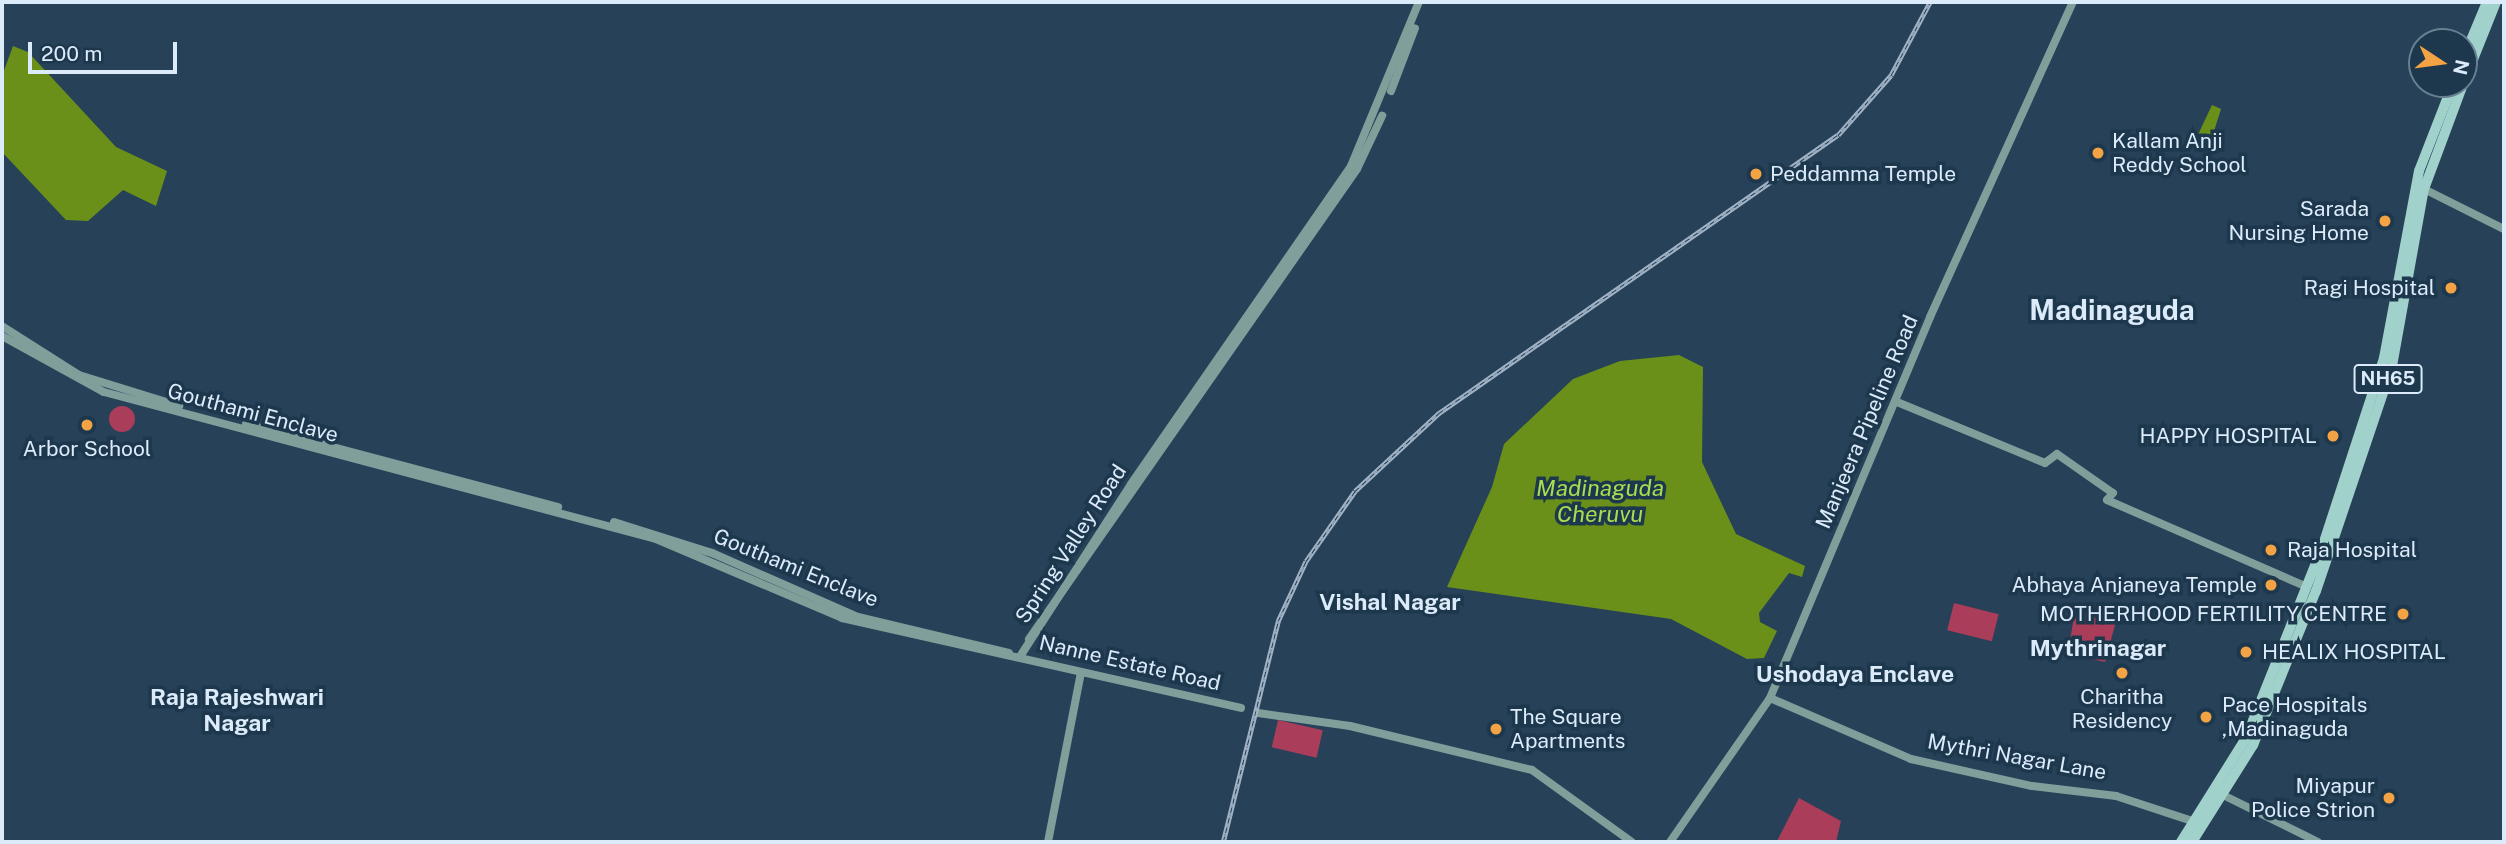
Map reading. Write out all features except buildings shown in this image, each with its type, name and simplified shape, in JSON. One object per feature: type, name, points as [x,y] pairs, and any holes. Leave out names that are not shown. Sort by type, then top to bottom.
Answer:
[{"type":"highway","points":[[2476,28],[2487,2]]},
{"type":"highway","name":"NH65","points":[[2478,48],[2496,2]]},
{"type":"highway","name":"NH65","points":[[2192,842],[2223,795],[2283,661],[2392,366],[2424,189],[2450,98]]},
{"type":"highway","name":"NH65","points":[[2181,842],[2246,738],[2283,661],[2373,398],[2413,195],[2456,98]]},
{"type":"street","name":"Spring Valley Road","points":[[1021,655],[1029,639],[1351,166],[1419,2]]},
{"type":"street","name":"Spring Valley Road","points":[[1199,389],[1357,169],[1424,2]]},
{"type":"street","name":"Manjeera Pipeline Road","points":[[1670,842],[1772,698],[1932,318],[2076,2]]},
{"type":"street","points":[[2424,189],[2498,227]]},
{"type":"street","name":"Manjeera Pipeline Road","points":[[1677,842],[1772,698],[1932,318]]},
{"type":"street","name":"Gouthami Enclave","points":[[2,326],[104,385],[669,537],[858,617],[1010,653]]},
{"type":"street","name":"Gouthami Enclave","points":[[2,336],[104,393],[656,539],[856,622],[1010,653]]},
{"type":"street","points":[[1897,402],[2045,463],[2057,454],[2113,493],[2107,500],[2307,587]]},
{"type":"street","name":"Nanne Estate Road","points":[[1010,653],[1081,673],[1238,708]]},
{"type":"street","points":[[1048,842],[1081,673]]},
{"type":"street","name":"Mythri Nagar Lane","points":[[1772,698],[1909,757],[2032,786],[2116,796],[2197,820]]},
{"type":"street","points":[[1258,713],[1356,730],[1532,770],[1632,842]]},
{"type":"street","points":[[2223,795],[2318,842]]},
{"type":"shaded area","points":[[122,406],[131,410],[135,419],[131,428],[122,432],[113,428],[109,419],[113,410]]},
{"type":"shaded area","points":[[1954,603],[1999,614],[1992,641],[1947,630]]},
{"type":"shaded area","points":[[2080,613],[2118,614],[2105,662],[2068,654],[2074,616]]},
{"type":"shaded area","points":[[1278,720],[1323,730],[1317,758],[1272,747]]},
{"type":"shaded area","points":[[1799,798],[1841,821],[1836,842],[1777,841]]},
{"type":"water","points":[[13,46],[28,52],[116,147],[167,171],[156,206],[123,190],[88,221],[66,220],[2,152],[2,76]]},
{"type":"water","points":[[2212,105],[2221,109],[2209,147],[2195,141]]},
{"type":"water","name":"Madinaguda Cheruvu","points":[[1679,355],[1703,367],[1702,462],[1736,534],[1805,566],[1802,577],[1789,573],[1759,613],[1760,622],[1777,631],[1764,658],[1747,659],[1671,619],[1447,587],[1492,487],[1504,444],[1573,379],[1620,361]]},
{"type":"railway","points":[[1223,842],[1278,621],[1306,561],[1355,491],[1439,413],[1838,135],[1891,75],[1930,2]]},
{"type":"place","name":"Kallam Anji Reddy School","points":[[2098,153]]},
{"type":"place","name":"Peddamma Temple","points":[[1756,174]]},
{"type":"place","name":"Sarada Nursing Home","points":[[2385,221]]},
{"type":"place","name":"Ragi Hospital","points":[[2451,288]]},
{"type":"place","name":"Arbor School","points":[[87,425]]},
{"type":"place","name":"HAPPY HOSPITAL","points":[[2333,436]]},
{"type":"place","name":"Raja Hospital","points":[[2271,550]]},
{"type":"place","name":"Abhaya Anjaneya Temple","points":[[2271,585]]},
{"type":"place","name":"MOTHERHOOD FERTILITY CENTRE","points":[[2403,614]]},
{"type":"place","name":"HEALIX HOSPITAL","points":[[2246,652]]},
{"type":"place","name":"Charitha Residency","points":[[2122,673]]},
{"type":"place","name":"Pace Hospitals ,Madinaguda","points":[[2206,717]]},
{"type":"place","name":"The Square Apartments","points":[[1496,729]]},
{"type":"place","name":"Miyapur Police Strion","points":[[2389,798]]},
{"type":"district","name":"Madinaguda","points":[[2112,310]]},
{"type":"district","name":"Vishal Nagar","points":[[1390,602]]},
{"type":"district","name":"Mythrinagar","points":[[2098,648]]},
{"type":"district","name":"Ushodaya Enclave","points":[[1855,674]]},
{"type":"district","name":"Raja Rajeshwari Nagar","points":[[237,710]]}]
